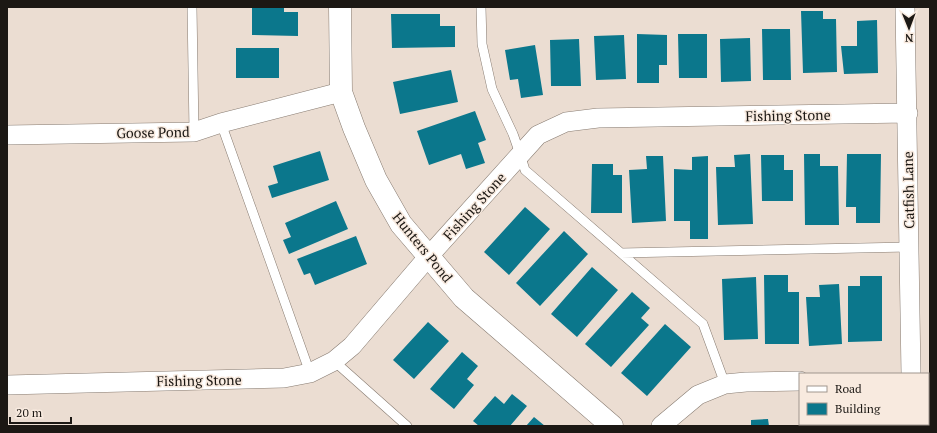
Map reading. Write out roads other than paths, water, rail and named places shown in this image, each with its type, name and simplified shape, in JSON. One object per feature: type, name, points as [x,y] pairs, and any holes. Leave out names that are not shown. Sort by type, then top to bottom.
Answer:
[{"type":"street","name":"Hunters Pond","points":[[340,7],[341,92],[354,128],[376,180],[401,224],[464,298],[612,426]]},
{"type":"street","name":"Catfish Lane","points":[[905,7],[908,113],[911,373]]},
{"type":"street","name":"Goose Pond","points":[[7,135],[194,132],[221,123],[341,92]]},
{"type":"street","name":"Fishing Stone","points":[[7,385],[284,378],[310,373],[334,361],[352,346],[428,257],[538,135],[566,122],[598,118],[908,113]]},
{"type":"street","points":[[662,426],[698,395],[725,384],[799,381]]},
{"type":"lane","points":[[192,7],[194,132]]},
{"type":"lane","points":[[482,7],[482,44],[492,89],[513,134],[525,170],[703,324],[725,384]]},
{"type":"lane","points":[[221,123],[310,373]]},
{"type":"lane","points":[[621,253],[909,247]]},
{"type":"lane","points":[[334,361],[407,426]]}]
